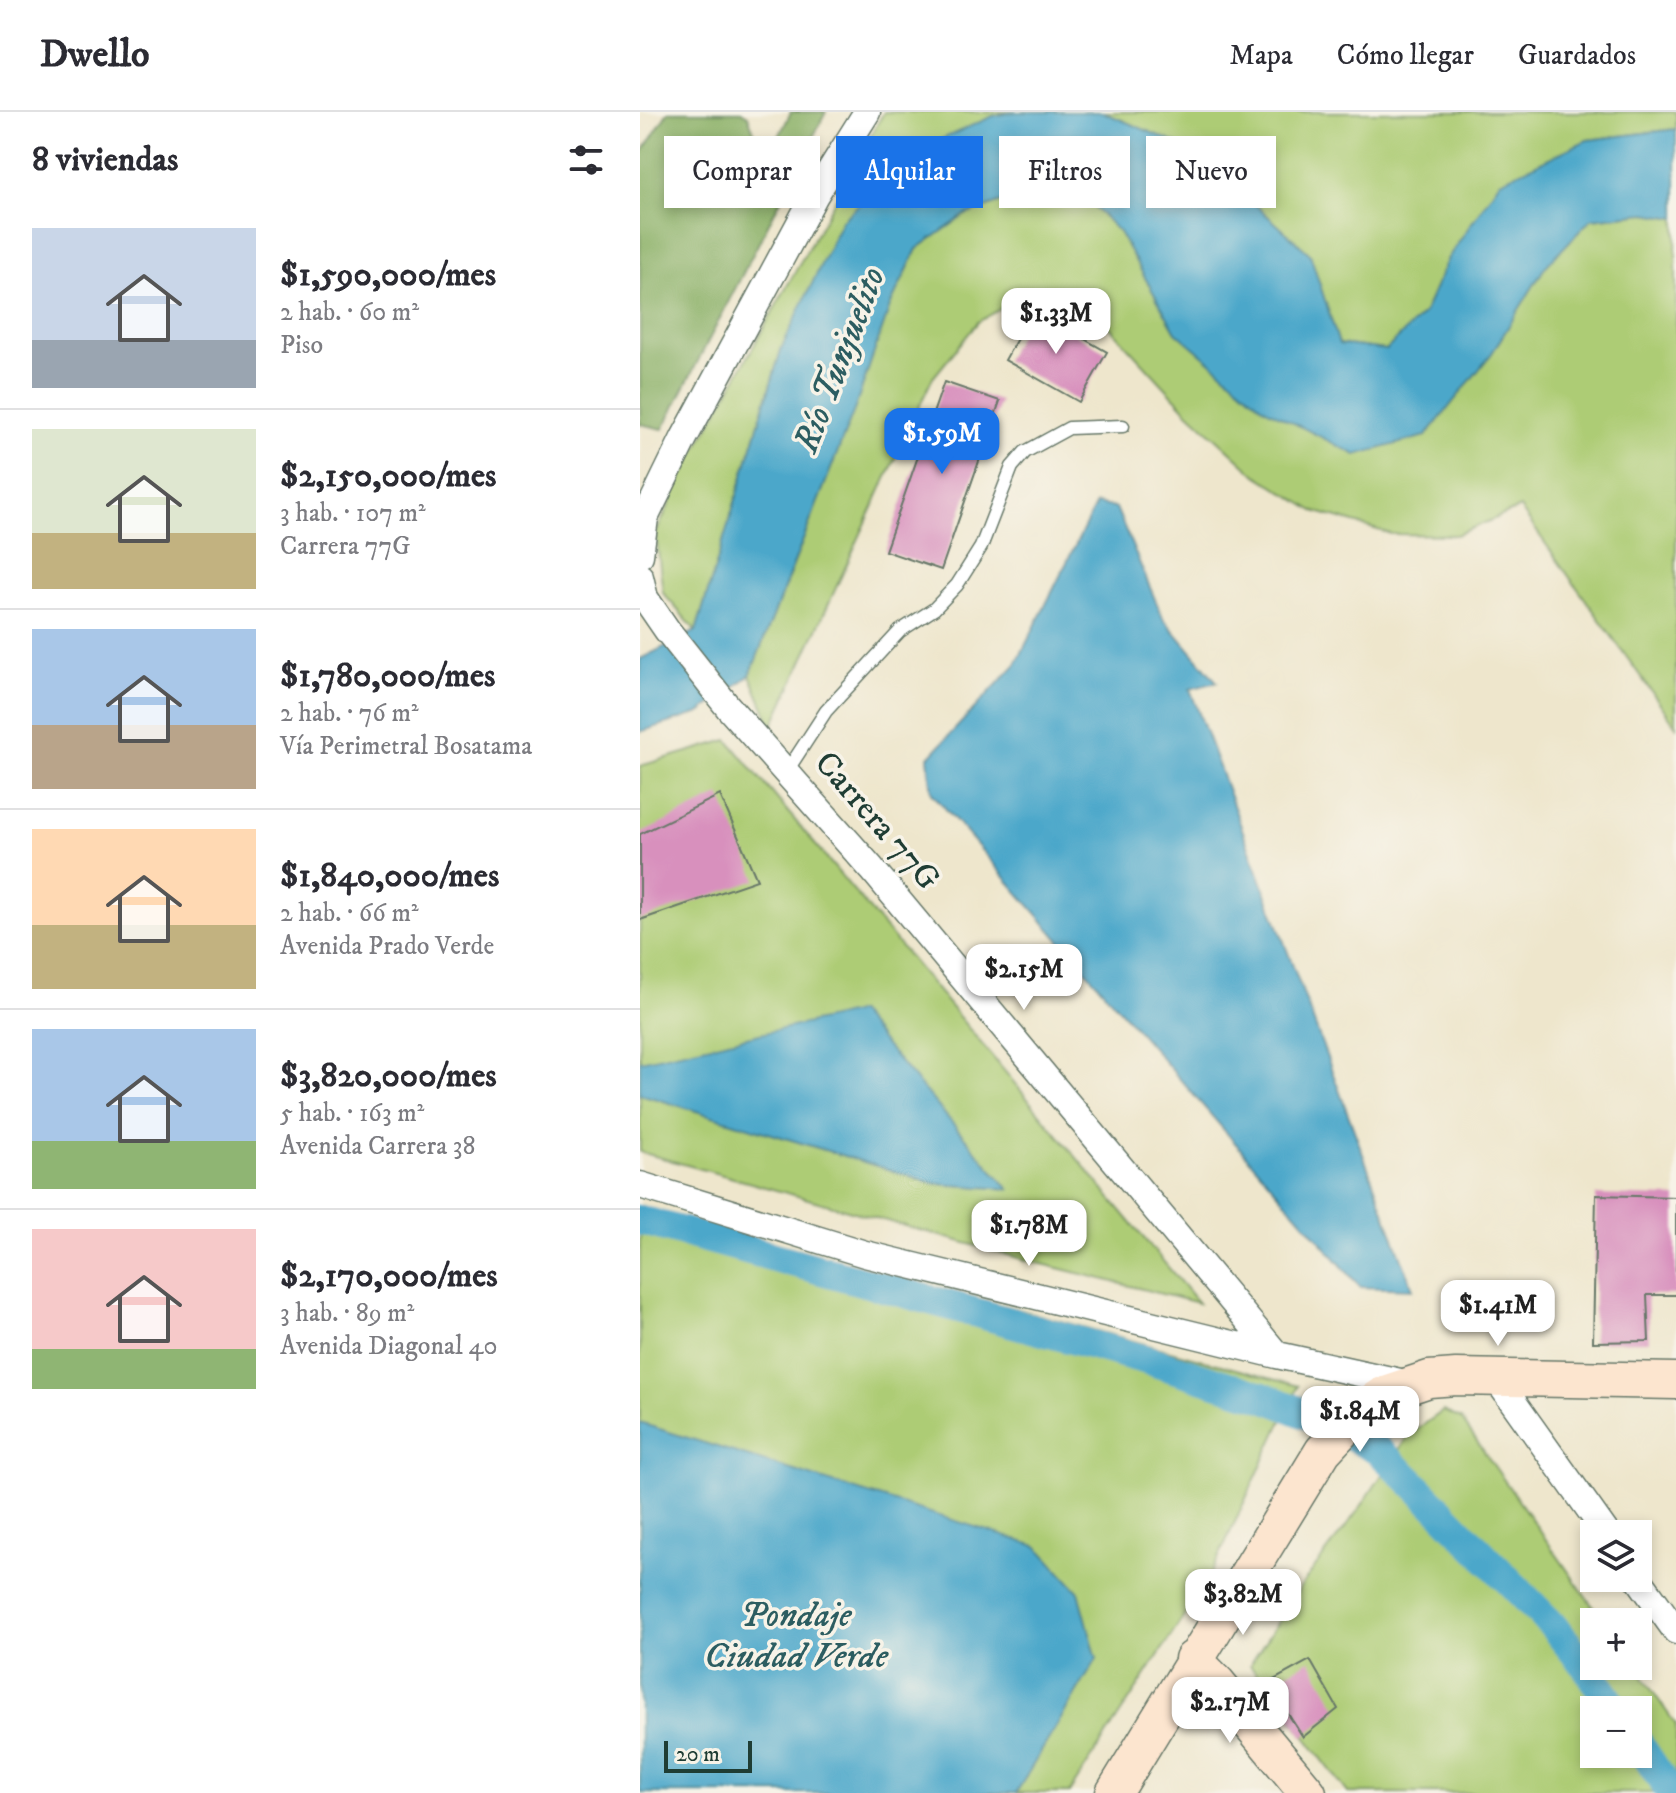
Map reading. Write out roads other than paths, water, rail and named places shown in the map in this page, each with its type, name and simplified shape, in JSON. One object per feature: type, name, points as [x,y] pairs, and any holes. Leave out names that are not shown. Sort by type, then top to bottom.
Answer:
[{"type":"main road","points":[[1114,1793],[1193,1659],[1323,1451],[1353,1418],[1384,1394],[1409,1384],[1456,1377],[1676,1381]]},
{"type":"main road","points":[[1193,1659],[1217,1683],[1308,1793]]},
{"type":"street","points":[[640,555],[645,518],[684,438],[815,195],[867,112]]},
{"type":"street","name":"Carrera 77G","points":[[640,577],[645,598],[728,707],[872,869],[1277,1355]]},
{"type":"street","points":[[640,1185],[865,1254],[1277,1355],[1409,1384]]},
{"type":"street","points":[[1496,1378],[1597,1520]]},
{"type":"street","points":[[1648,1592],[1676,1631]]},
{"type":"lane","points":[[787,771],[826,711],[900,631],[934,609],[957,585],[981,547],[1012,467],[1025,452],[1069,428],[1123,426]]},
{"type":"water","name":"Río Tunjuelito","points":[[1014,112],[1103,112],[1159,136],[1146,136],[1146,208],[1259,208],[1310,254],[1339,344],[1386,350],[1424,313],[1448,258],[1500,181],[1587,140],[1676,129],[1676,218],[1646,213],[1591,219],[1545,267],[1492,353],[1426,436],[1356,455],[1264,408],[1176,332],[1119,232],[1096,208],[1130,208],[1130,136],[999,136],[999,203],[965,215],[917,249],[890,306],[856,405],[750,675],[700,713],[640,732],[640,659],[696,631],[782,347],[842,220],[855,208],[983,208],[983,136],[948,136],[993,116]]},
{"type":"water","points":[[1096,504],[1116,508],[1163,618],[1217,682],[1190,689],[1413,1289],[1360,1287],[932,793],[928,758],[1016,664]]},
{"type":"water","points":[[857,1012],[1009,1189],[936,1184],[640,1094],[640,1061]]},
{"type":"water","name":"Pondaje Ciudad Verde","points":[[640,1423],[1037,1546],[1079,1592],[1097,1659],[1016,1793],[640,1793]]},
{"type":"waterway","points":[[640,1220],[1151,1361],[1269,1399],[1328,1423],[1379,1451],[1412,1482],[1553,1626],[1606,1696]]},
{"type":"waterway","points":[[1652,1764],[1671,1793]]}]
